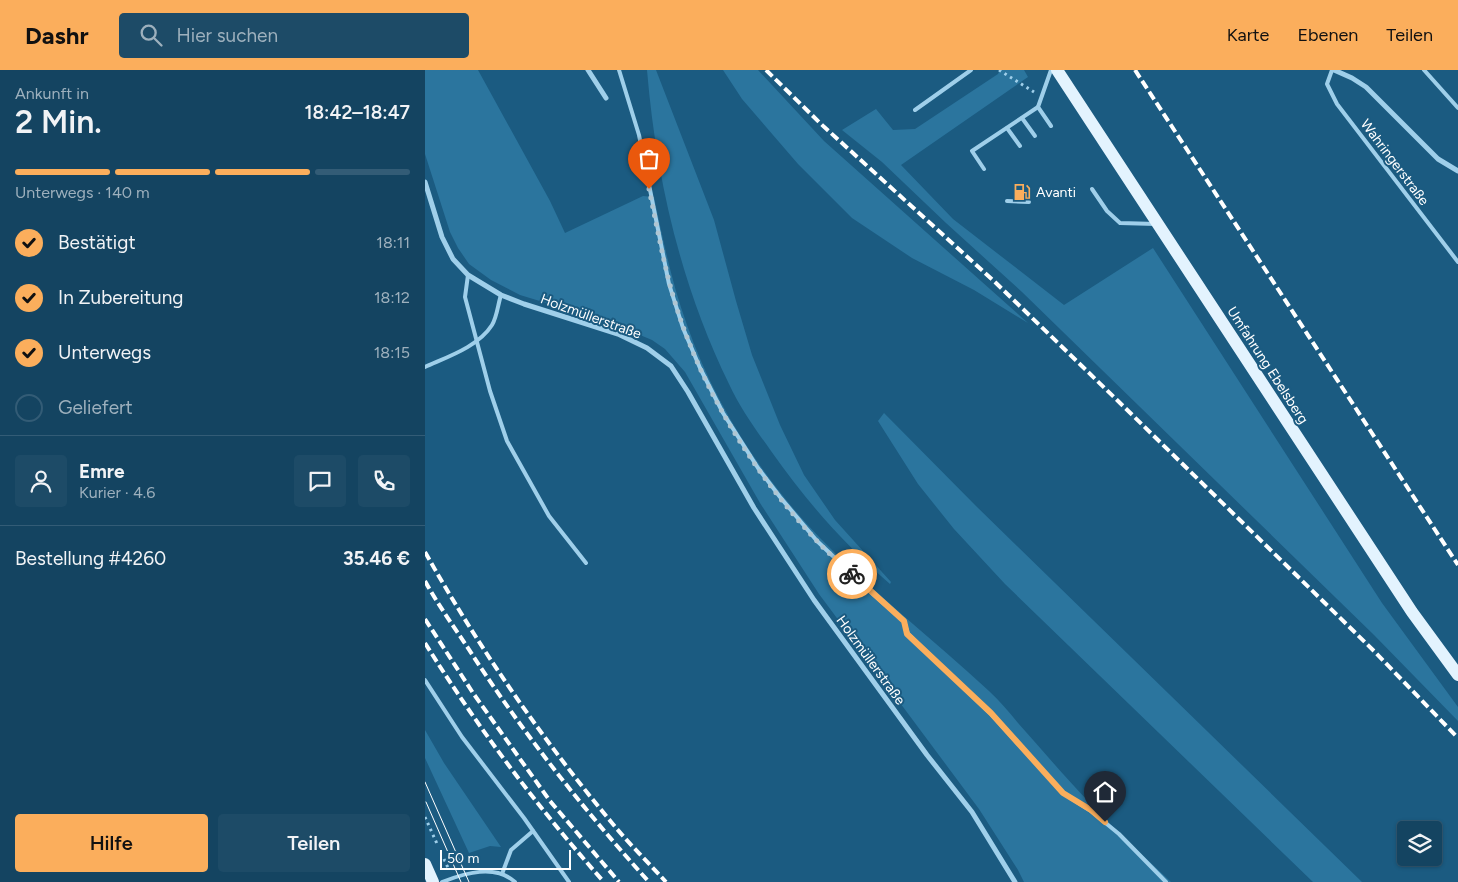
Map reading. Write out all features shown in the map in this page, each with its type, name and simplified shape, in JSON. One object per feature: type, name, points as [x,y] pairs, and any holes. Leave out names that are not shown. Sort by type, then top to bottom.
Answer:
[{"type":"main road","name":"Umfahrung Ebelsberg","points":[[1057,70],[1412,612],[1458,675]]},
{"type":"main road","points":[[425,864],[433,882]]},
{"type":"street","points":[[588,70],[606,98]]},
{"type":"street","points":[[1333,70],[1352,78],[1366,87],[1431,153],[1450,168],[1458,171]]},
{"type":"street","name":"Holzmüllerstraße","points":[[425,182],[442,237],[453,258],[468,276],[501,295],[618,334],[647,348],[671,366],[688,392],[754,508],[814,600],[927,755],[973,812],[1015,882]]},
{"type":"lane","points":[[619,70],[639,135],[667,275],[683,328],[723,414],[758,468],[817,541],[873,595],[904,621],[907,634],[991,713],[1063,793],[1091,810],[1119,834],[1166,882]]},
{"type":"lane","points":[[915,110],[971,70]]},
{"type":"lane","points":[[985,169],[972,151],[1038,107],[1051,70]]},
{"type":"lane","name":"Wahringerstraße","points":[[1333,70],[1327,84],[1337,104],[1458,262]]},
{"type":"lane","points":[[1424,70],[1458,108]]},
{"type":"lane","points":[[1038,107],[1051,126]]},
{"type":"lane","points":[[1022,118],[1035,136]]},
{"type":"lane","points":[[1007,128],[1020,146]]},
{"type":"lane","points":[[1092,189],[1107,211],[1120,223],[1158,224]]},
{"type":"lane","points":[[1007,201],[1029,202]]},
{"type":"lane","points":[[468,276],[465,297],[490,392],[507,442],[549,516],[586,563]]},
{"type":"lane","points":[[425,367],[477,341],[492,325],[501,295]]},
{"type":"lane","points":[[425,680],[462,737],[569,882]]},
{"type":"lane","points":[[503,874],[511,850],[533,831]]},
{"type":"lane","points":[[442,882],[478,872],[490,871],[503,874],[515,882]]},
{"type":"path","points":[[999,70],[1042,96]]},
{"type":"path","points":[[425,817],[438,846]]},
{"type":"shaded area","points":[[425,70],[478,70],[550,201],[565,233],[643,196],[654,197],[664,246],[677,294],[698,354],[726,411],[759,465],[819,537],[881,596],[993,695],[1099,812],[1171,882],[1024,882],[979,809],[819,594],[760,503],[685,372],[665,349],[652,340],[609,322],[520,295],[491,280],[469,264],[450,232],[425,154]]},
{"type":"shaded area","points":[[647,70],[656,70],[714,220],[752,355],[780,425],[804,475],[835,520],[891,582],[890,584],[841,537],[798,488],[754,427],[729,384],[697,309],[673,231],[657,151]]},
{"type":"shaded area","points":[[723,70],[758,70],[824,141],[1028,323],[974,290],[912,258],[852,218],[798,164],[742,99]]},
{"type":"shaded area","points":[[1000,70],[1024,70],[1028,77],[901,165],[953,219],[1064,305],[1153,248],[1382,603],[1458,707],[1458,721],[1374,635],[1022,292],[882,162],[842,130],[876,109],[893,130],[915,129],[998,74]]},
{"type":"shaded area","points":[[884,413],[976,506],[1362,882],[1313,882],[1005,584],[954,529],[918,484],[878,421]]},
{"type":"shaded area","points":[[425,730],[444,763],[501,847],[490,846],[469,853],[425,758]]},
{"type":"tram line","points":[[425,782],[469,882]]},
{"type":"tram line","points":[[426,802],[461,882]]},
{"type":"railway","points":[[766,70],[821,124],[996,283],[1375,652],[1458,738]]},
{"type":"railway","points":[[1135,70],[1458,565]]},
{"type":"railway","points":[[425,552],[489,658],[536,726],[612,823],[666,882]]},
{"type":"railway","points":[[425,581],[487,676],[530,737],[576,797],[649,882]]},
{"type":"railway","points":[[425,619],[473,693],[550,801],[619,882]]},
{"type":"railway","points":[[425,643],[466,706],[510,767],[604,882]]},
{"type":"way so far","points":[[649,189],[669,284],[683,328],[723,414],[758,468],[780,497],[817,541],[852,574]]},
{"type":"place","name":"Avanti","points":[[1022,192]]},
{"type":"route","points":[[852,574],[904,621],[907,634],[991,713],[1063,793],[1091,810],[1105,822]]}]
